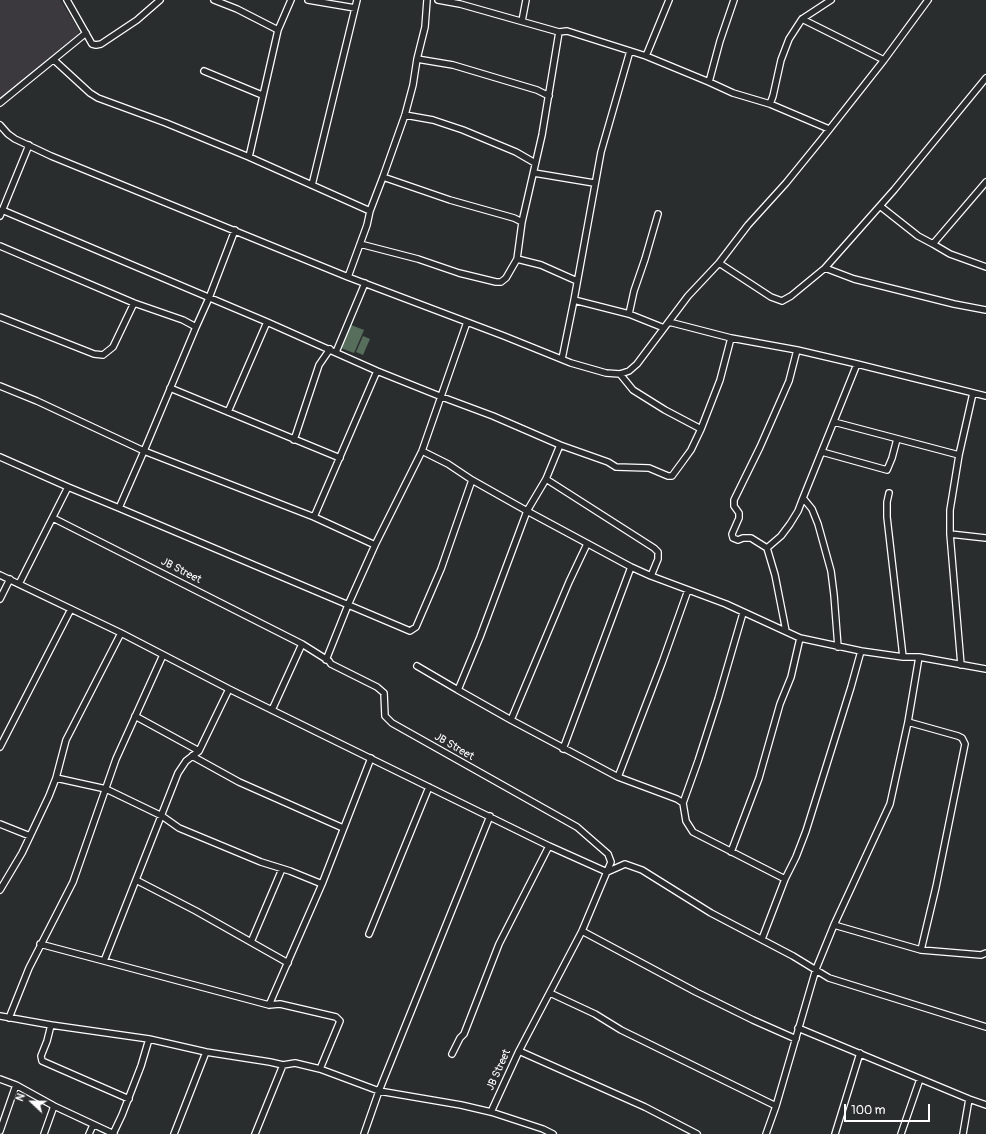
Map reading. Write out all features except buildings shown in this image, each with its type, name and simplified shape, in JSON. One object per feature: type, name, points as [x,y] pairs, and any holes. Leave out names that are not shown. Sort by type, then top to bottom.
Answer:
[{"type":"street","points":[[67,0],[92,44],[96,46],[137,20],[160,0]]},
{"type":"street","points":[[217,0],[278,30]]},
{"type":"street","points":[[249,157],[278,30],[291,0]]},
{"type":"street","points":[[308,0],[355,8]]},
{"type":"street","points":[[312,185],[357,0]]},
{"type":"street","points":[[348,277],[405,115],[425,27],[427,0]]},
{"type":"street","points":[[438,0],[460,4],[559,32],[567,31],[646,56],[733,93],[770,104],[829,129]]},
{"type":"street","points":[[522,21],[526,0]]},
{"type":"street","points":[[646,56],[669,0]]},
{"type":"street","points":[[709,82],[720,41],[734,0]]},
{"type":"street","points":[[770,104],[781,60],[789,39],[802,19],[831,0]]},
{"type":"street","points":[[0,125],[15,139],[51,156],[348,277],[562,359],[606,373],[620,374],[629,371],[637,364],[688,296],[719,263],[748,225],[786,183],[884,60],[928,0]]},
{"type":"street","points":[[802,19],[884,60]]},
{"type":"street","points":[[360,244],[496,282],[501,282],[506,278],[517,259],[522,222],[542,135],[559,32]]},
{"type":"street","points":[[0,103],[86,33]]},
{"type":"street","points":[[562,359],[586,234],[594,183],[601,152],[630,51]]},
{"type":"street","points":[[417,59],[453,66],[537,90],[549,96]]},
{"type":"street","points":[[54,60],[86,90],[98,98],[166,123],[249,157],[370,211]]},
{"type":"street","points":[[204,71],[262,95]]},
{"type":"street","points":[[719,263],[771,297],[782,301],[791,296],[825,268],[880,206],[986,78]]},
{"type":"street","points":[[405,115],[433,120],[463,130],[516,152],[535,163]]},
{"type":"street","points":[[0,216],[29,146]]},
{"type":"street","points":[[534,173],[594,183]]},
{"type":"street","points":[[383,177],[450,200],[514,218],[522,222]]},
{"type":"street","points":[[933,244],[986,182]]},
{"type":"street","points":[[880,206],[918,236],[950,254],[986,268]]},
{"type":"street","points":[[2,210],[442,398],[492,416],[560,445],[608,462],[616,467],[649,468],[670,477],[687,456],[701,429],[720,380],[731,338]]},
{"type":"street","points":[[629,314],[634,291],[658,214]]},
{"type":"street","points":[[119,508],[209,298],[235,230]]},
{"type":"street","points":[[0,246],[134,303],[183,320],[196,327]]},
{"type":"street","points":[[517,259],[541,265],[577,281]]},
{"type":"street","points":[[825,268],[854,279],[954,304],[986,310]]},
{"type":"street","points":[[336,352],[365,283]]},
{"type":"street","points":[[574,300],[629,314],[664,328]]},
{"type":"street","points":[[0,317],[94,354],[103,355],[112,347],[134,303]]},
{"type":"street","points":[[228,412],[267,322]]},
{"type":"street","points":[[326,660],[348,605],[375,545],[422,451],[468,322]]},
{"type":"street","points":[[669,322],[731,338],[797,350],[858,364],[986,396]]},
{"type":"street","points":[[294,440],[319,365],[330,349]]},
{"type":"street","points":[[786,631],[775,575],[767,548],[751,538],[743,538],[738,540],[733,538],[732,534],[739,518],[739,513],[734,506],[734,500],[760,447],[789,381],[797,350]]},
{"type":"street","points":[[767,548],[781,536],[790,524],[803,498],[858,364]]},
{"type":"street","points":[[314,518],[377,371]]},
{"type":"street","points":[[620,374],[633,390],[665,410],[701,429]]},
{"type":"street","points":[[0,386],[37,401],[144,451],[314,518],[375,545]]},
{"type":"street","points":[[170,388],[340,458]]},
{"type":"street","points":[[961,666],[950,534],[950,510],[959,456],[973,393]]},
{"type":"street","points":[[834,422],[959,456]]},
{"type":"street","points":[[822,452],[887,470],[897,439]]},
{"type":"street","points":[[458,690],[480,637],[527,511],[546,478],[560,445]]},
{"type":"street","points":[[422,451],[448,464],[472,480],[527,511],[631,567],[726,604],[800,638],[860,650],[986,669]]},
{"type":"street","points":[[0,457],[410,631],[416,627],[441,569],[472,480]]},
{"type":"street","points":[[546,478],[654,548],[658,552],[658,559],[651,576]]},
{"type":"street","points":[[19,584],[68,487]]},
{"type":"street","points":[[889,493],[887,502],[887,517],[903,657]]},
{"type":"street","points":[[803,498],[812,510],[818,524],[831,571],[838,646]]},
{"type":"street","name":"JB Street","points":[[53,518],[302,644],[331,664],[377,687],[384,693],[385,716],[392,723],[577,827],[608,854],[611,862],[582,931],[519,1051],[491,1112]]},
{"type":"street","points":[[950,534],[986,538]]},
{"type":"street","points":[[511,720],[569,582],[587,544]]},
{"type":"street","points":[[562,749],[631,567]]},
{"type":"street","points":[[0,575],[10,578],[19,584],[164,654],[229,689],[549,846],[607,872],[625,864],[642,870],[711,913],[762,939],[816,969],[829,978],[986,1027]]},
{"type":"street","points":[[0,599],[10,578]]},
{"type":"street","points":[[618,777],[662,663],[688,590]]},
{"type":"street","points":[[0,747],[71,609]]},
{"type":"street","points":[[743,613],[718,699],[683,803],[686,821],[693,832],[785,879]]},
{"type":"street","points":[[0,890],[30,836],[56,778],[66,740],[121,633]]},
{"type":"street","points":[[731,852],[759,778],[780,704],[790,677],[800,638]]},
{"type":"street","points":[[272,710],[302,644]]},
{"type":"street","points":[[762,939],[785,879],[806,831],[852,687],[860,650]]},
{"type":"street","points":[[9,1018],[28,968],[73,882],[116,759],[164,654]]},
{"type":"street","points":[[766,1134],[776,1106],[816,969],[834,925],[890,804],[908,722],[919,658]]},
{"type":"street","points":[[417,666],[562,749],[618,777],[677,799],[683,803]]},
{"type":"street","points":[[104,961],[178,773],[186,761],[199,751],[229,689]]},
{"type":"street","points":[[135,716],[199,751]]},
{"type":"street","points":[[908,722],[958,736],[962,738],[965,744],[936,887],[921,950]]},
{"type":"street","points":[[192,756],[239,782],[343,828]]},
{"type":"street","points":[[269,1006],[322,884],[370,758]]},
{"type":"street","points":[[56,778],[106,789],[162,816],[179,828],[261,862],[322,884]]},
{"type":"street","points":[[369,934],[429,788]]},
{"type":"street","points":[[364,1134],[379,1091],[490,816]]},
{"type":"street","points":[[0,824],[30,836]]},
{"type":"street","points":[[452,1054],[460,1038],[464,1034],[500,944],[549,846]]},
{"type":"street","points":[[250,942],[282,869]]},
{"type":"street","points":[[136,880],[196,911],[288,963]]},
{"type":"street","points":[[834,925],[921,950],[981,955],[986,953]]},
{"type":"street","points":[[582,931],[703,995],[753,1020],[796,1039]]},
{"type":"street","points":[[40,944],[269,1006],[280,1004],[336,1017],[340,1022],[320,1069]]},
{"type":"street","points":[[550,993],[595,1014],[628,1033],[776,1106]]},
{"type":"street","points":[[0,1016],[149,1039],[206,1052],[283,1065],[295,1064],[320,1069],[379,1091],[461,1105],[491,1112],[543,1129],[553,1134]]},
{"type":"street","points":[[51,1025],[41,1056],[42,1061],[129,1099]]},
{"type":"street","points":[[798,1028],[969,1100],[986,1105]]},
{"type":"street","points":[[0,1079],[16,1085],[54,1106],[113,1134],[129,1099],[149,1039]]},
{"type":"street","points":[[519,1051],[645,1107],[697,1134]]},
{"type":"street","points":[[174,1134],[206,1052]]},
{"type":"street","points":[[835,1134],[860,1054]]},
{"type":"street","points":[[255,1134],[283,1065]]},
{"type":"street","points":[[901,1134],[920,1079]]},
{"type":"street","points":[[0,1131],[16,1085]]},
{"type":"street","points":[[963,1134],[969,1100]]},
{"type":"street","points":[[44,1134],[54,1106]]},
{"type":"street","points":[[89,1134],[93,1125]]},
{"type":"shaded area","points":[[0,0],[60,0],[79,30],[78,35],[0,98]]},
{"type":"green space","points":[[351,325],[364,330],[354,353],[341,348]]},
{"type":"green space","points":[[363,336],[370,339],[363,355],[356,352]]}]
